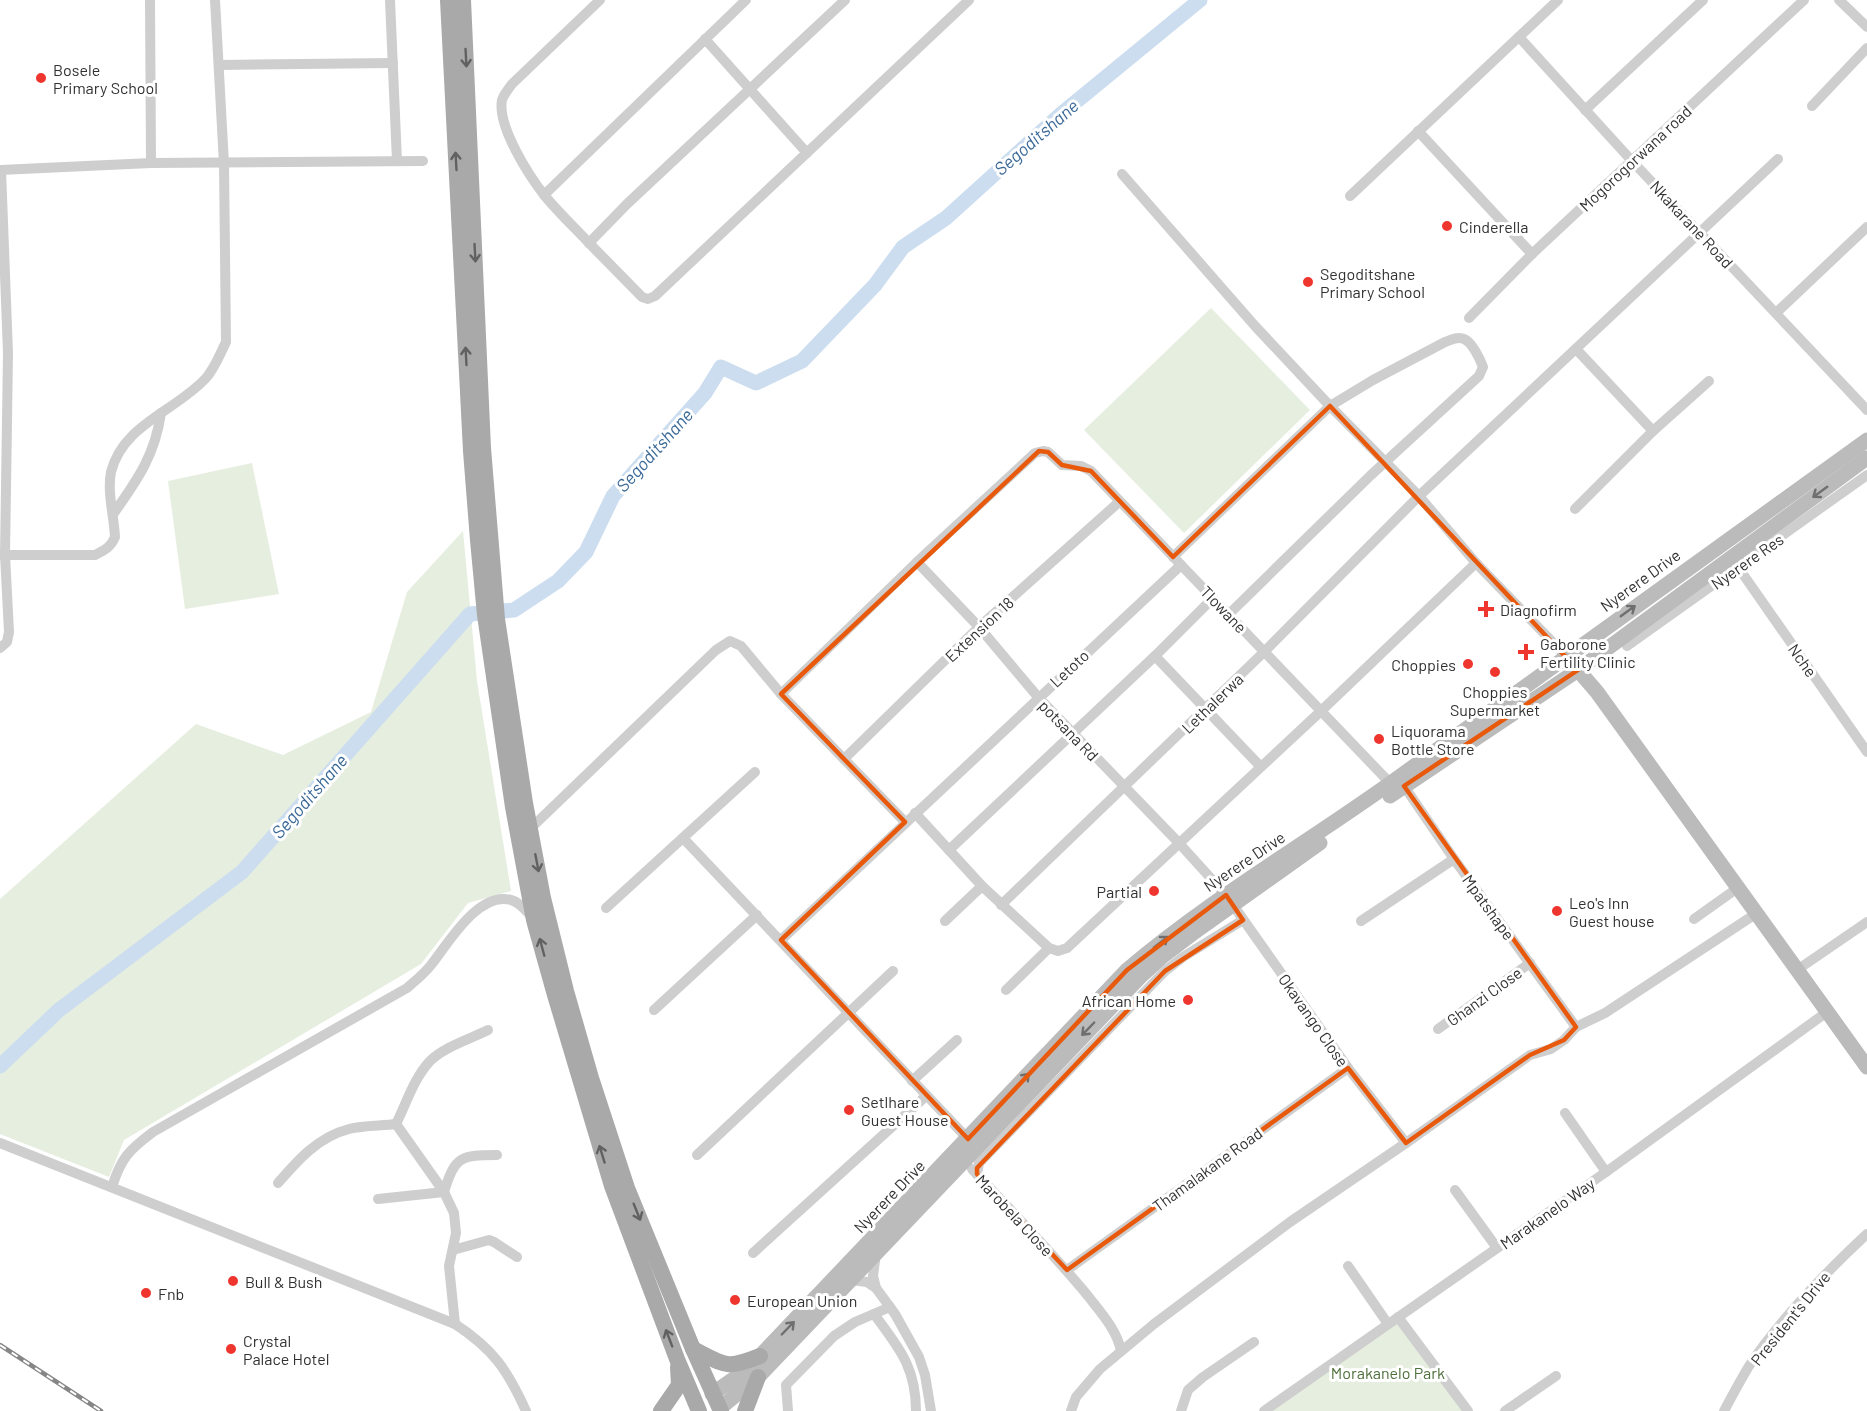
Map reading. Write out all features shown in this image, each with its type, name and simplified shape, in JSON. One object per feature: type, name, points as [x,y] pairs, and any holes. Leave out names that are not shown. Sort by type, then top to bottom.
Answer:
[{"type":"main road","points":[[448,0],[471,451],[484,540],[491,617],[513,807],[534,920],[612,1186],[677,1359],[693,1409],[717,1406],[627,1188],[591,1078],[563,981],[543,898],[491,617]]},
{"type":"main road","points":[[463,0],[483,448],[484,540]]},
{"type":"main road","name":"Nyerere Drive","points":[[1397,785],[1566,656],[1867,440]]},
{"type":"main road","name":"Nyerere Drive","points":[[717,1406],[759,1377],[1140,977],[1229,900],[1397,785],[1578,670],[1867,458]]},
{"type":"main road","points":[[1566,656],[1597,692],[1867,1068]]},
{"type":"main road","name":"Nyerere Drive","points":[[717,1406],[738,1376],[760,1356],[968,1139],[1127,970],[1180,927],[1229,900]]},
{"type":"main road","points":[[693,1349],[714,1360],[731,1365],[738,1365],[760,1356]]},
{"type":"main road","points":[[661,1411],[679,1385],[677,1359]]},
{"type":"main road","points":[[745,1411],[759,1377]]},
{"type":"street","points":[[150,0],[152,163]]},
{"type":"street","points":[[2,555],[95,555],[106,550],[115,537],[110,491],[115,459],[140,427],[206,378],[226,342],[224,164],[215,0]]},
{"type":"street","points":[[390,0],[397,161]]},
{"type":"street","points":[[600,0],[512,84],[502,100],[504,119],[508,133],[544,195],[642,297],[648,299],[655,296],[969,0]]},
{"type":"street","points":[[544,195],[746,0]]},
{"type":"street","points":[[589,243],[627,204],[844,0]]},
{"type":"street","points":[[1350,196],[1558,0]]},
{"type":"street","points":[[1585,110],[1702,0]]},
{"type":"street","name":"Mogorogorwana road","points":[[1469,318],[1532,254],[1804,0]]},
{"type":"street","points":[[1839,0],[1867,27]]},
{"type":"street","name":"Nkakarane Road","points":[[1519,37],[1632,161],[1867,410]]},
{"type":"street","points":[[705,39],[807,153]]},
{"type":"street","points":[[1812,106],[1867,48]]},
{"type":"street","points":[[219,65],[393,63]]},
{"type":"street","points":[[1418,131],[1532,254]]},
{"type":"street","name":"Lethalerwa","points":[[1001,905],[1205,710],[1419,496],[1778,159]]},
{"type":"street","points":[[0,648],[7,642],[9,632],[2,555],[8,353],[1,170],[152,163],[423,161]]},
{"type":"street","points":[[1122,174],[1256,326],[1330,406],[1419,496],[1476,563],[1566,656]]},
{"type":"street","points":[[1776,314],[1867,227]]},
{"type":"street","name":"Letoto","points":[[781,940],[1038,697],[1330,406],[1445,342],[1457,338],[1464,339],[1480,360],[1483,370],[1385,462]]},
{"type":"street","points":[[1576,349],[1653,431]]},
{"type":"street","points":[[1575,509],[1653,431],[1709,381]]},
{"type":"street","points":[[114,513],[141,475],[152,453],[159,431],[161,413]]},
{"type":"street","name":"Tlowane","points":[[917,562],[1035,453],[1043,450],[1062,465],[1086,468],[1321,711],[1397,785]]},
{"type":"street","points":[[1229,614],[1385,462]]},
{"type":"street","name":"Nyerere Res","points":[[1627,646],[1867,475]]},
{"type":"street","name":"Extension 18","points":[[844,759],[979,627],[1119,502]]},
{"type":"street","points":[[781,694],[917,562]]},
{"type":"street","name":"potsana Rd","points":[[917,562],[979,627],[1038,697],[1178,843],[1229,900]]},
{"type":"street","points":[[915,813],[982,886],[1049,948],[1058,951],[1067,948],[1476,563]]},
{"type":"street","name":"Nche","points":[[1738,567],[1867,752]]},
{"type":"street","points":[[949,850],[1155,656],[1213,598]]},
{"type":"street","points":[[530,829],[724,644],[729,642],[741,646],[781,694],[905,822]]},
{"type":"street","points":[[1155,656],[1260,766]]},
{"type":"street","points":[[606,908],[755,772]]},
{"type":"street","name":"Mpatshape","points":[[1397,785],[1454,859],[1576,1027]]},
{"type":"street","points":[[683,838],[968,1139]]},
{"type":"street","points":[[1361,921],[1454,859]]},
{"type":"street","points":[[945,921],[982,886]]},
{"type":"street","points":[[1694,919],[1739,887]]},
{"type":"street","points":[[112,1187],[124,1156],[153,1132],[407,988],[428,968],[467,919],[481,906],[495,900],[511,900],[517,902],[534,920]]},
{"type":"street","name":"Okavango Close","points":[[1229,900],[1348,1068],[1406,1143]]},
{"type":"street","points":[[1071,1411],[1076,1397],[1100,1369],[1247,1254],[1530,1055],[1551,1049],[1564,1040],[1576,1027],[1605,1012],[1718,940],[1757,912]]},
{"type":"street","points":[[654,1010],[756,915]]},
{"type":"street","points":[[977,1174],[979,1163],[1164,971],[1243,920]]},
{"type":"street","points":[[1797,970],[1867,922]]},
{"type":"street","points":[[1006,990],[1049,948]]},
{"type":"street","name":"Ghanzi Close","points":[[1438,1029],[1530,963]]},
{"type":"street","points":[[697,1155],[893,971]]},
{"type":"street","name":"Marakanelo Way","points":[[1264,1411],[1606,1172],[1827,1012]]},
{"type":"street","points":[[396,1124],[416,1081],[430,1061],[441,1053],[488,1030]]},
{"type":"street","points":[[912,1081],[957,1040]]},
{"type":"street","name":"Thamalakane Road","points":[[1067,1270],[1348,1068]]},
{"type":"street","points":[[753,1253],[926,1096]]},
{"type":"street","points":[[1565,1113],[1606,1172]]},
{"type":"street","points":[[396,1124],[444,1192],[456,1223],[449,1266],[455,1324]]},
{"type":"street","points":[[278,1183],[304,1154],[329,1136],[351,1128],[396,1124]]},
{"type":"street","points":[[0,1143],[455,1324],[490,1350],[505,1369],[526,1411]]},
{"type":"street","points":[[444,1192],[451,1169],[458,1162],[470,1155],[497,1155]]},
{"type":"street","name":"Marobela Close","points":[[964,1160],[1067,1270],[1111,1327],[1119,1339],[1121,1351]]},
{"type":"street","points":[[1455,1190],[1497,1248]]},
{"type":"street","points":[[378,1199],[444,1192]]},
{"type":"street","name":"President's Drive","points":[[1724,1411],[1750,1366],[1792,1311],[1832,1266],[1867,1234]]},
{"type":"street","points":[[453,1250],[489,1240],[517,1257]]},
{"type":"street","points":[[876,1253],[873,1276],[876,1288]]},
{"type":"street","points":[[1348,1266],[1388,1324]]},
{"type":"street","points":[[851,1280],[867,1282],[876,1288],[890,1307],[919,1357],[925,1375],[931,1411]]},
{"type":"street","points":[[788,1411],[786,1385],[834,1336],[855,1322],[890,1307]]},
{"type":"street","points":[[874,1314],[903,1354],[916,1389],[916,1411]]},
{"type":"street","points":[[1398,1317],[1468,1411]]},
{"type":"street","points":[[1181,1411],[1188,1390],[1254,1342]]},
{"type":"street","points":[[1505,1411],[1556,1376]]},
{"type":"highlighted area","points":[[1330,406],[1578,670],[1404,786],[1576,1027],[1564,1040],[1530,1055],[1406,1143],[1348,1068],[1067,1270],[977,1174],[977,1168],[1165,971],[1243,920],[1226,895],[1127,970],[968,1139],[781,940],[905,822],[781,694],[1039,451],[1048,452],[1062,465],[1091,471],[1173,557]]},
{"type":"green space","points":[[1211,308],[1310,410],[1184,533],[1084,430]]},
{"type":"green space","points":[[252,463],[279,594],[185,609],[168,481]]},
{"type":"green space","points":[[463,531],[477,681],[511,891],[468,903],[421,964],[124,1140],[109,1177],[0,1134],[0,899],[196,724],[283,755],[371,712],[407,592]]},
{"type":"green space","name":"Morakanelo Park","points":[[1398,1317],[1465,1411],[1265,1411]]},
{"type":"waterway","name":"Segoditshane","points":[[0,1066],[59,1010],[242,872],[470,614],[514,610],[558,581],[586,552],[613,496],[705,393],[721,367],[756,383],[802,361],[875,285],[903,247],[946,218],[1061,114],[1200,0]]},
{"type":"railway","points":[[0,1345],[101,1411]]},
{"type":"place","name":"Bosele Primary School","points":[[41,78]]},
{"type":"place","name":"Cinderella","points":[[1447,226]]},
{"type":"place","name":"Segoditshane Primary School","points":[[1308,282]]},
{"type":"place","name":"Diagnofirm","points":[[1486,609]]},
{"type":"place","name":"Gaborone Fertility Clinic","points":[[1526,652]]},
{"type":"place","name":"Choppies","points":[[1468,664]]},
{"type":"place","name":"Choppies Supermarket","points":[[1495,672]]},
{"type":"place","name":"Liquorama Bottle Store","points":[[1379,739]]},
{"type":"place","name":"Partial","points":[[1154,891]]},
{"type":"place","name":"Leo's Inn Guest house","points":[[1557,911]]},
{"type":"place","name":"African Home","points":[[1188,1000]]},
{"type":"place","name":"Setlhare Guest House","points":[[849,1110]]},
{"type":"place","name":"Bull & Bush","points":[[233,1281]]},
{"type":"place","name":"Fnb","points":[[146,1293]]},
{"type":"place","name":"European Union","points":[[735,1300]]},
{"type":"place","name":"Crystal Palace Hotel","points":[[231,1349]]}]
